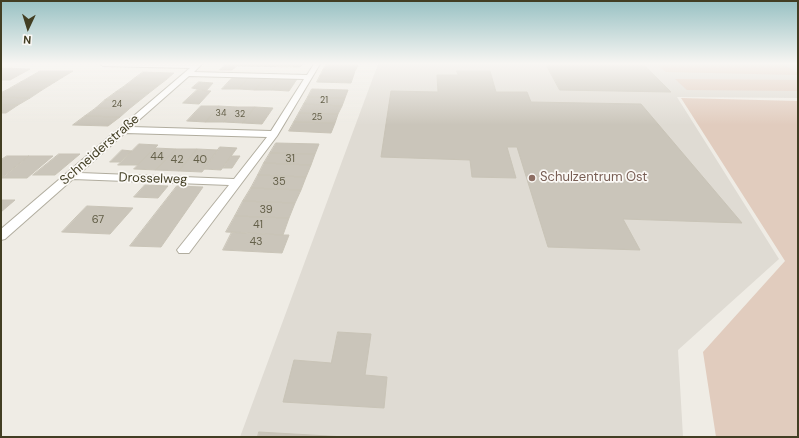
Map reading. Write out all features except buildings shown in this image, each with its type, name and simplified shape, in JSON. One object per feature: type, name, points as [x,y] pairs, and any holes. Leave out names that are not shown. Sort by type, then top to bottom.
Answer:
[{"type":"street","name":"Schneiderstraße","points":[[1,236],[176,84]]},
{"type":"street","points":[[184,250],[274,134],[305,84]]},
{"type":"street","points":[[124,130],[274,134]]},
{"type":"street","name":"Drosselweg","points":[[71,176],[236,182]]},
{"type":"shaded area","name":"Schulzentrum Ost","points":[[370,84],[798,84],[798,98],[677,97],[779,259],[678,350],[683,437],[240,437]]},
{"type":"shaded area","points":[[681,84],[798,84],[798,91],[687,90]]},
{"type":"shaded area","points":[[681,98],[798,101],[798,437],[716,437],[703,352],[785,261]]},
{"type":"place","name":"Schulzentrum Ost","points":[[532,178]]}]
